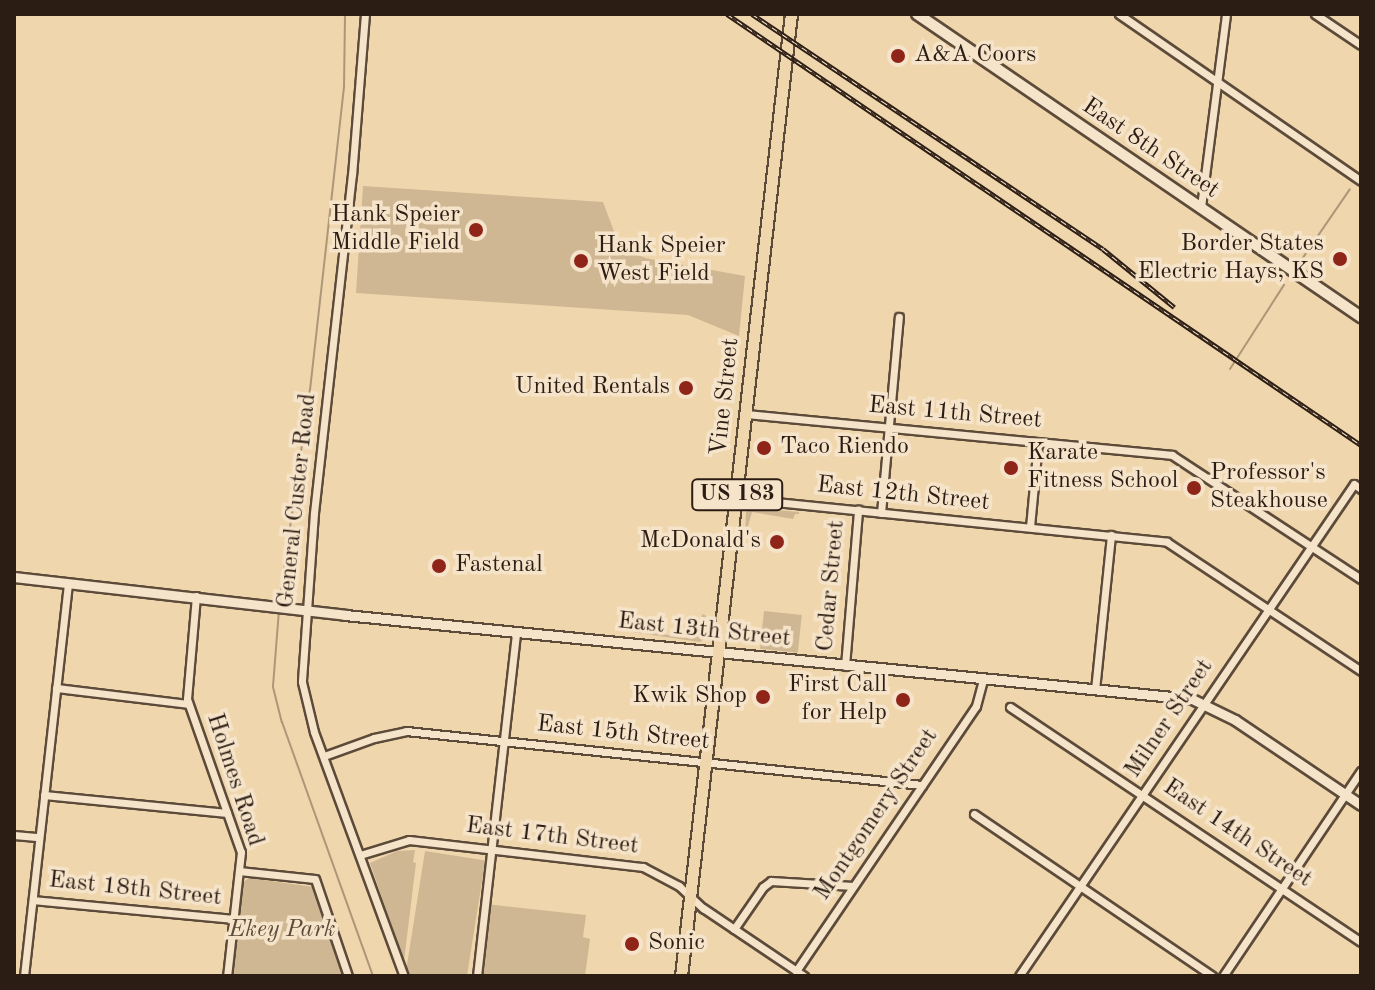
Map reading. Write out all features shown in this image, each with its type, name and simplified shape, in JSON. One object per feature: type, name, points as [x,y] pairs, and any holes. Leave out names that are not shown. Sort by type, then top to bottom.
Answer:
[{"type":"main road","name":"Vine Street","points":[[681,976],[791,14]]},
{"type":"main road","name":"East 8th Street","points":[[917,14],[1361,317]]},
{"type":"street","name":"General Custer Road","points":[[365,14],[306,610],[302,682],[324,756],[404,976]]},
{"type":"street","points":[[1119,14],[1361,181]]},
{"type":"street","points":[[1201,207],[1226,14]]},
{"type":"street","points":[[1315,14],[1361,45]]},
{"type":"street","name":"Cedar Street","points":[[881,513],[899,317]]},
{"type":"street","name":"East 11th Street","points":[[747,414],[1172,455],[1361,579]]},
{"type":"street","points":[[1030,527],[1038,442]]},
{"type":"street","name":"Milner Street","points":[[1019,976],[1311,546],[1358,486]]},
{"type":"street","name":"East 12th Street","points":[[737,498],[1167,542],[1361,671]]},
{"type":"street","name":"Cedar Street","points":[[845,666],[858,510]]},
{"type":"street","points":[[1095,690],[1111,535]]},
{"type":"street","name":"East 13th Street","points":[[14,577],[1204,703],[1235,720],[1361,805]]},
{"type":"street","points":[[24,976],[68,583]]},
{"type":"street","name":"Holmes Road","points":[[196,596],[188,704],[241,852],[227,976]]},
{"type":"street","points":[[477,976],[494,849],[516,632]]},
{"type":"street","name":"Montgomery Street","points":[[796,971],[981,698],[983,680]]},
{"type":"street","points":[[56,688],[188,704]]},
{"type":"street","name":"East 14th Street","points":[[1010,707],[1361,942]]},
{"type":"street","name":"East 15th Street","points":[[324,756],[374,738],[406,731],[922,785]]},
{"type":"street","points":[[1223,976],[1361,771]]},
{"type":"street","points":[[44,795],[227,813]]},
{"type":"street","points":[[974,814],[1212,976]]},
{"type":"street","points":[[14,835],[39,837]]},
{"type":"street","name":"East 17th Street","points":[[360,855],[409,840],[643,867],[679,886],[734,929],[804,976]]},
{"type":"street","points":[[239,871],[315,879],[348,976]]},
{"type":"street","points":[[734,929],[763,887],[771,881],[853,886]]},
{"type":"street","name":"East 18th Street","points":[[33,900],[233,919]]},
{"type":"green space","points":[[363,186],[603,202],[618,242],[645,258],[745,276],[739,336],[688,315],[356,293]]},
{"type":"green space","points":[[753,508],[799,514],[795,514],[793,519],[752,512],[745,537],[746,512]]},
{"type":"green space","points":[[764,611],[802,615],[798,653],[760,649]]},
{"type":"green space","points":[[702,614],[707,616],[705,638],[700,642],[631,632],[631,629],[693,639],[700,633]]},
{"type":"green space","points":[[415,850],[404,961],[370,863],[397,851]]},
{"type":"green space","points":[[425,851],[485,861],[467,976],[405,975]]},
{"type":"green space","name":"Ekey Park","points":[[249,878],[314,887],[345,976],[232,976],[242,883]]},
{"type":"green space","points":[[486,904],[586,915],[583,937],[590,939],[585,976],[477,976]]},
{"type":"waterway","points":[[279,604],[310,390],[344,87],[345,14]]},
{"type":"waterway","points":[[1300,262],[1350,189]]},
{"type":"waterway","points":[[1230,369],[1284,285]]},
{"type":"waterway","points":[[279,610],[273,687],[282,722],[373,976]]},
{"type":"railway","points":[[727,14],[1361,445]]},
{"type":"railway","points":[[752,14],[1103,249],[1174,307]]},
{"type":"place","name":"A&A Coors","points":[[898,56]]},
{"type":"place","name":"Hank Speier Middle Field","points":[[476,230]]},
{"type":"place","name":"Border States Electric Hays, KS","points":[[1340,259]]},
{"type":"place","name":"Hank Speier West Field","points":[[581,261]]},
{"type":"place","name":"United Rentals","points":[[686,388]]},
{"type":"place","name":"Taco Riendo","points":[[764,448]]},
{"type":"place","name":"Karate Fitness School","points":[[1011,468]]},
{"type":"place","name":"Professor's Steakhouse","points":[[1194,488]]},
{"type":"place","name":"McDonald's","points":[[777,542]]},
{"type":"place","name":"Fastenal","points":[[439,566]]},
{"type":"place","name":"Kwik Shop","points":[[763,697]]},
{"type":"place","name":"First Call for Help","points":[[903,700]]},
{"type":"place","name":"Sonic","points":[[632,944]]}]
